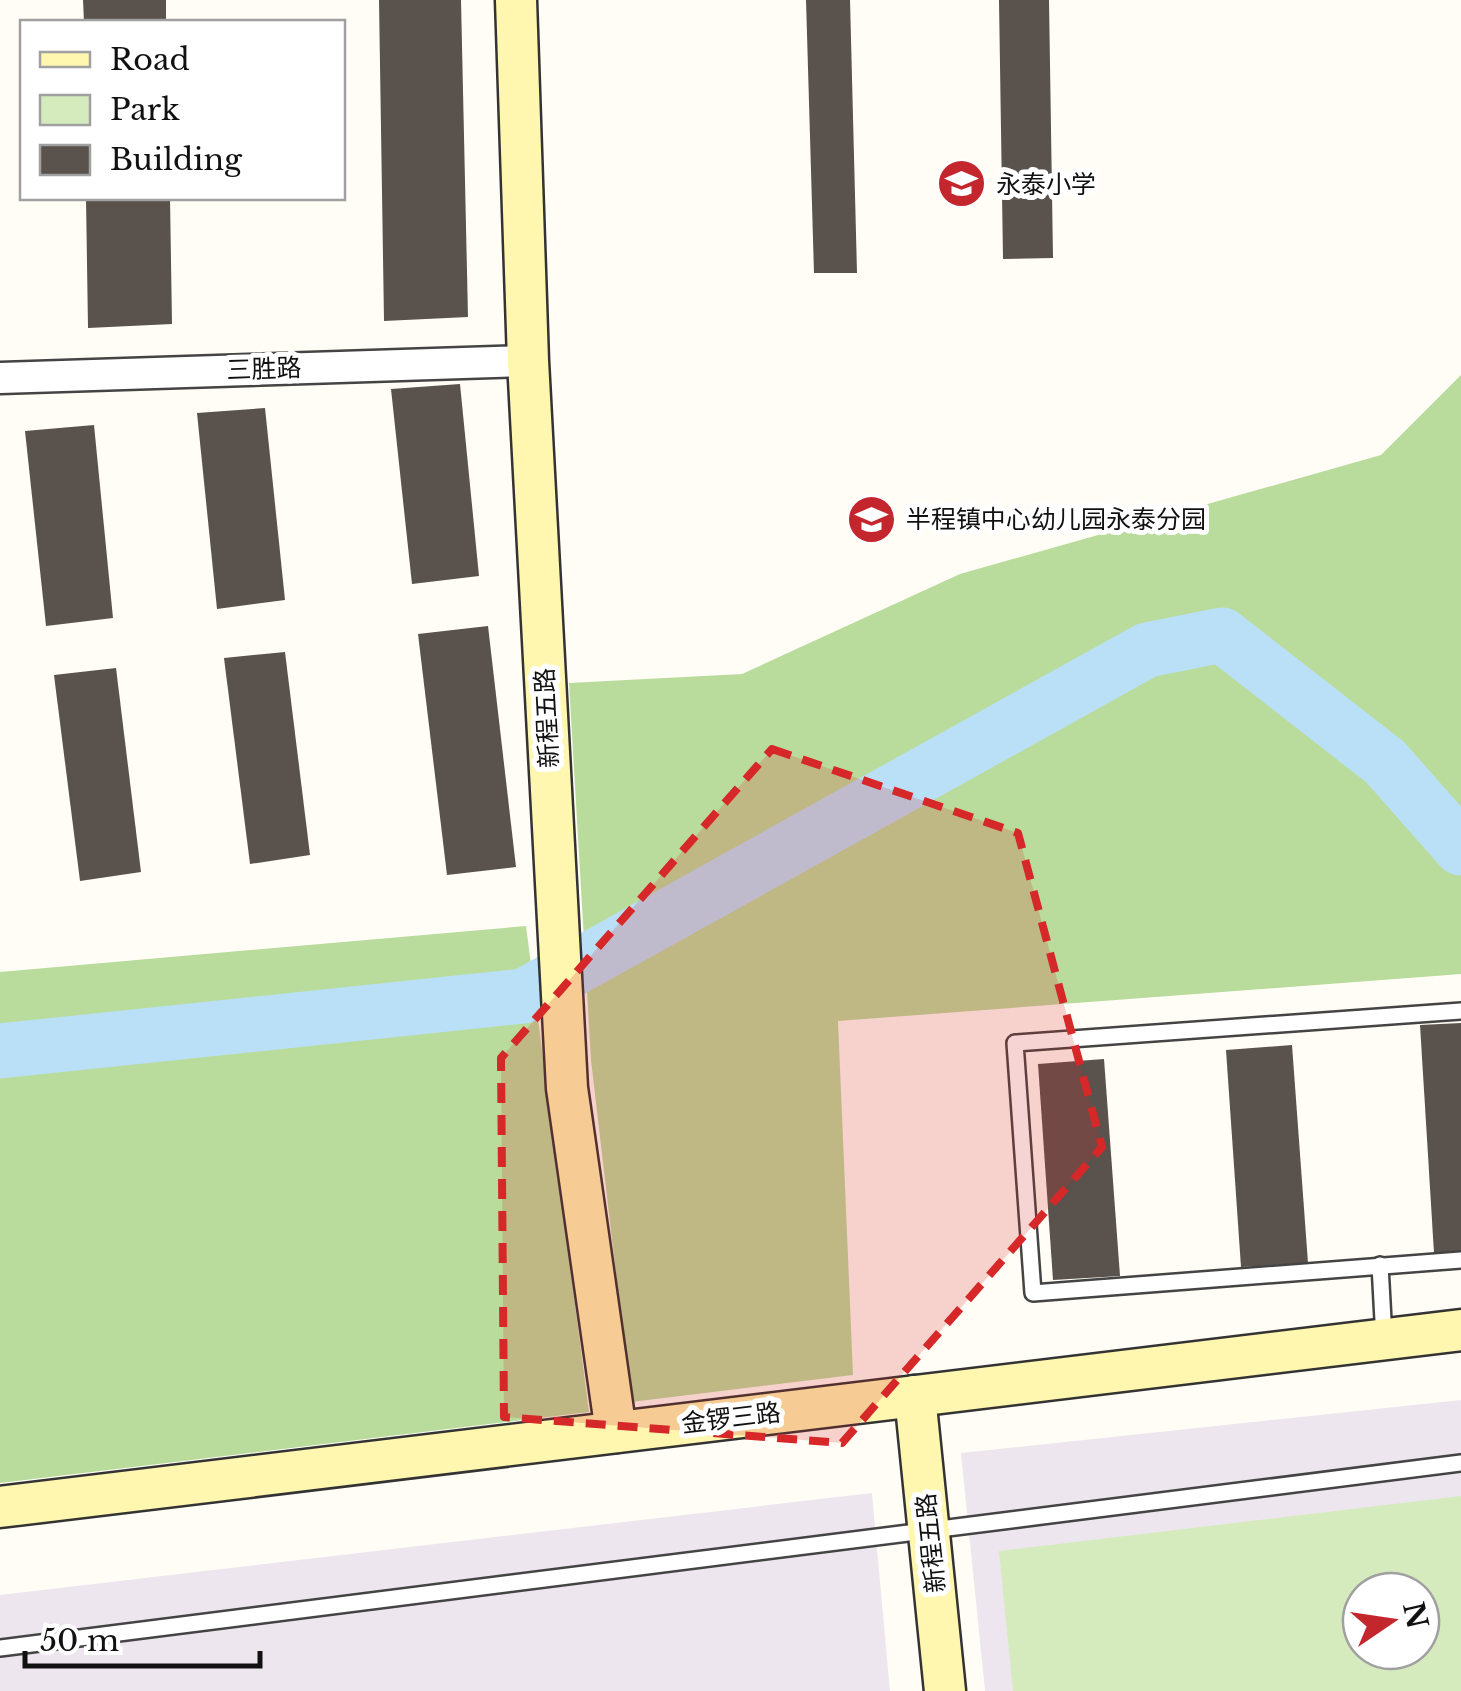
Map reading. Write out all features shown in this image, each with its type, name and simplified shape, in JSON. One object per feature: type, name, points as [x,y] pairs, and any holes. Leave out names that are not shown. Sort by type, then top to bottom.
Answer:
[{"type":"street","name":"新程五路","points":[[516,0],[528,361],[567,1088],[616,1432]]},
{"type":"street","name":"三胜路","points":[[0,378],[528,361]]},
{"type":"street","name":"金锣三路","points":[[0,1507],[1461,1330]]},
{"type":"street","name":"新程五路","points":[[916,1396],[945,1691]]},
{"type":"lane","points":[[1461,1012],[1015,1043],[1033,1293],[1461,1260]]},
{"type":"lane","points":[[1380,1265],[1384,1339]]},
{"type":"lane","points":[[0,1648],[1461,1463]]},
{"type":"highlighted area","points":[[772,749],[1018,833],[1102,1147],[842,1443],[504,1417],[501,1058]]},
{"type":"shaded area","points":[[1461,1400],[1461,1691],[985,1691],[961,1453]]},
{"type":"shaded area","points":[[872,1493],[890,1691],[0,1691],[0,1595]]},
{"type":"green space","points":[[1461,375],[1461,974],[838,1021],[853,1375],[631,1402],[591,1060],[569,683],[742,674],[960,574],[1381,455]]},
{"type":"green space","points":[[526,926],[589,1412],[0,1483],[0,972]]},
{"type":"green space","points":[[1461,1496],[1461,1691],[1013,1691],[999,1551]]},
{"type":"building","points":[[83,0],[166,0],[166,20],[84,20]]},
{"type":"building","points":[[379,0],[461,0],[468,317],[384,321]]},
{"type":"building","points":[[806,0],[850,0],[857,273],[814,273]]},
{"type":"building","points":[[999,0],[1049,0],[1053,258],[1003,259]]},
{"type":"building","points":[[86,200],[170,200],[172,324],[88,328]]},
{"type":"building","points":[[460,384],[479,576],[412,584],[391,389]]},
{"type":"building","points":[[265,408],[285,600],[217,609],[197,413]]},
{"type":"building","points":[[94,425],[113,618],[46,626],[25,431]]},
{"type":"building","points":[[488,626],[516,867],[447,875],[418,634]]},
{"type":"building","points":[[285,652],[310,855],[250,864],[224,658]]},
{"type":"building","points":[[116,668],[141,872],[80,881],[54,675]]},
{"type":"building","points":[[1461,1023],[1461,1251],[1434,1253],[1420,1025]]},
{"type":"building","points":[[1292,1045],[1308,1263],[1241,1267],[1226,1050]]},
{"type":"building","points":[[1104,1059],[1120,1276],[1053,1280],[1038,1064]]},
{"type":"waterway","points":[[0,1051],[524,996],[1147,650],[1222,635],[1385,762],[1461,848]]},
{"type":"place","name":"永泰小学","points":[[961,184]]},
{"type":"place","name":"半程镇中心幼儿园永泰分园","points":[[871,519]]}]
